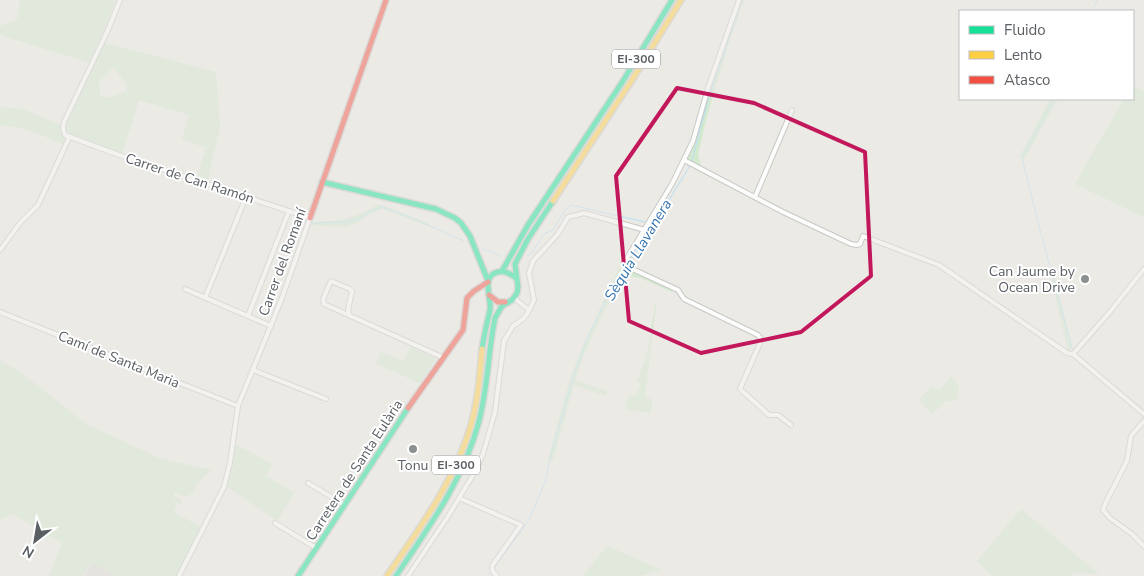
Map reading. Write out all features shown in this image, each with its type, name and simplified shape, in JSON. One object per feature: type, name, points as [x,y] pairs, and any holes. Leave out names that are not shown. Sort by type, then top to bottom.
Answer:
[{"type":"main road","name":"Carrer del Romaní","points":[[310,218],[386,0]]},
{"type":"main road","name":"EI-300","points":[[502,271],[522,235],[623,81],[672,0]]},
{"type":"main road","name":"EI-300","points":[[514,298],[518,287],[515,264],[528,239],[632,80],[681,0]]},
{"type":"main road","points":[[322,182],[436,209],[458,219],[468,232],[488,281]]},
{"type":"main road","points":[[482,268],[495,273]]},
{"type":"main road","points":[[514,298],[506,302],[498,302],[488,294],[477,289],[495,273],[502,271],[509,272],[516,278]]},
{"type":"main road","name":"EI-300","points":[[387,576],[441,493],[463,449],[476,403],[485,330],[490,307],[488,281]]},
{"type":"main road","name":"Carretera de Santa Eulària","points":[[298,576],[464,326],[467,299],[477,289]]},
{"type":"main road","name":"EI-300","points":[[396,576],[449,494],[470,451],[483,405],[494,318],[498,310],[506,302]]},
{"type":"street","points":[[0,250],[38,205],[69,138],[63,131],[64,122],[108,30],[120,0]]},
{"type":"street","points":[[740,0],[708,88],[693,141],[672,184],[624,263],[626,266],[678,290],[684,299],[758,335],[761,339],[760,343],[740,389],[769,415],[778,415],[791,425]]},
{"type":"street","points":[[755,197],[792,110]]},
{"type":"street","name":"Carrer de Can Ramón","points":[[69,138],[310,218]]},
{"type":"street","points":[[684,160],[783,212],[851,244],[860,244],[863,236],[939,265],[1066,353],[1073,354],[1144,414]]},
{"type":"street","points":[[205,298],[246,197]]},
{"type":"street","points":[[248,316],[289,211]]},
{"type":"street","points":[[408,576],[476,470],[487,442],[495,412],[504,340],[513,326],[523,319],[529,310],[534,296],[530,282],[531,267],[537,256],[547,248],[568,218],[584,213],[645,230]]},
{"type":"street","name":"Carrer del Romaní","points":[[179,576],[224,487],[230,463],[238,406],[271,326],[310,218]]},
{"type":"street","points":[[1073,354],[1144,269]]},
{"type":"street","points":[[350,316],[348,310],[352,291],[331,281],[323,299],[324,304],[350,316],[444,358]]},
{"type":"street","points":[[185,289],[271,326]]},
{"type":"street","points":[[514,298],[529,310]]},
{"type":"street","name":"Camí de Santa Maria","points":[[0,312],[238,406]]},
{"type":"street","points":[[253,370],[326,399]]},
{"type":"street","points":[[1144,421],[1131,436],[1127,461],[1106,502],[1104,510],[1110,518],[1132,534],[1144,546]]},
{"type":"street","points":[[308,483],[345,505]]},
{"type":"street","points":[[459,498],[521,526],[492,566],[493,572],[497,576]]},
{"type":"street","points":[[275,523],[316,548]]},
{"type":"highlighted area","points":[[677,88],[754,103],[865,152],[871,276],[801,332],[701,353],[629,321],[616,176]]},
{"type":"shaded area","points":[[92,562],[117,576],[85,576]]},
{"type":"green space","points":[[20,0],[116,0],[90,63],[0,35],[0,26],[17,19]]},
{"type":"green space","points":[[741,0],[744,0],[707,116],[698,155],[702,168],[686,160]]},
{"type":"green space","points":[[104,43],[216,72],[220,128],[207,182],[197,178],[206,148],[182,139],[189,115],[139,100],[122,154],[72,136],[66,129],[68,118]],"holes":[[[113,67],[127,84],[126,91],[109,98],[100,95],[99,82]]]},
{"type":"green space","points":[[1134,87],[1144,92],[1144,217],[1075,184],[1123,100],[1134,100]]},
{"type":"green space","points":[[1049,100],[1057,100],[1024,160],[1019,158]]},
{"type":"green space","points":[[0,107],[23,109],[60,125],[59,130],[63,135],[66,145],[24,129],[0,126]]},
{"type":"green space","points":[[379,204],[429,224],[428,226],[383,209],[370,213],[357,223],[345,227],[311,225],[312,222],[347,219]]},
{"type":"green space","points":[[622,261],[623,268],[674,290],[672,292],[625,273],[597,325],[575,380],[607,391],[606,396],[574,385],[553,460],[548,459],[570,378]]},
{"type":"green space","points":[[1050,273],[1054,276],[1073,349],[1068,351]]},
{"type":"green space","points":[[657,297],[645,396],[653,401],[650,413],[628,410],[625,402],[631,395],[636,396],[641,383],[636,382],[646,358]]},
{"type":"green space","points":[[410,347],[436,358],[420,383],[376,364],[381,352],[404,361]]},
{"type":"green space","points":[[0,360],[21,373],[88,425],[159,458],[211,470],[195,486],[194,492],[186,497],[174,492],[174,496],[182,501],[181,504],[172,501],[176,505],[174,512],[202,528],[177,576],[117,576],[92,562],[83,576],[49,576],[62,543],[13,514],[0,520]]},
{"type":"green space","points":[[951,376],[959,386],[957,400],[946,401],[932,414],[919,400],[931,387],[940,390]]},
{"type":"green space","points":[[235,444],[272,464],[266,476],[294,493],[277,521],[226,486]]},
{"type":"green space","points":[[1021,509],[1099,574],[992,576],[977,561]]},
{"type":"green space","points":[[607,546],[662,570],[639,576],[583,576]]},
{"type":"waterway","name":"Sèquia Llavanera","points":[[628,264],[691,164],[709,97],[742,0]]},
{"type":"waterway","points":[[1092,10],[1097,0]]},
{"type":"waterway","points":[[1041,234],[1022,158],[1053,100]]},
{"type":"waterway","points":[[527,256],[532,253],[544,234],[553,230],[565,210],[571,205],[645,222]]},
{"type":"waterway","points":[[312,223],[346,222],[358,219],[383,207],[464,241]]},
{"type":"waterway","points":[[302,220],[307,222]]},
{"type":"waterway","points":[[1042,237],[1072,348]]},
{"type":"waterway","points":[[483,249],[501,256]]},
{"type":"waterway","name":"Sèquia Llavanera","points":[[494,568],[529,520],[545,482],[574,375],[587,339],[611,289],[625,267]]},
{"type":"waterway","name":"Sèquia Llavanera","points":[[487,576],[492,571]]},
{"type":"traffic: fast","points":[[502,271],[528,225],[623,81],[672,0]]},
{"type":"traffic: fast","points":[[322,182],[436,209],[455,218],[470,236],[488,281]]},
{"type":"traffic: fast","points":[[396,576],[444,502],[464,463],[482,408],[495,318],[502,306],[512,300],[517,293],[515,264],[528,239],[553,201]]},
{"type":"traffic: fast","points":[[482,349],[490,310],[489,278],[498,272],[508,273],[516,278]]},
{"type":"traffic: fast","points":[[298,576],[408,408]]},
{"type":"traffic: slow","points":[[553,201],[632,80],[681,0]]},
{"type":"traffic: slow","points":[[387,576],[435,504],[456,466],[471,425],[482,349]]},
{"type":"traffic: jam","points":[[310,218],[386,0]]},
{"type":"traffic: jam","points":[[408,408],[463,330],[467,298],[488,282]]},
{"type":"traffic: jam","points":[[489,295],[498,302],[505,302]]},
{"type":"place","name":"Can Jaume by Ocean Drive","points":[[1085,279]]},
{"type":"place","name":"Tonu","points":[[413,449]]}]
